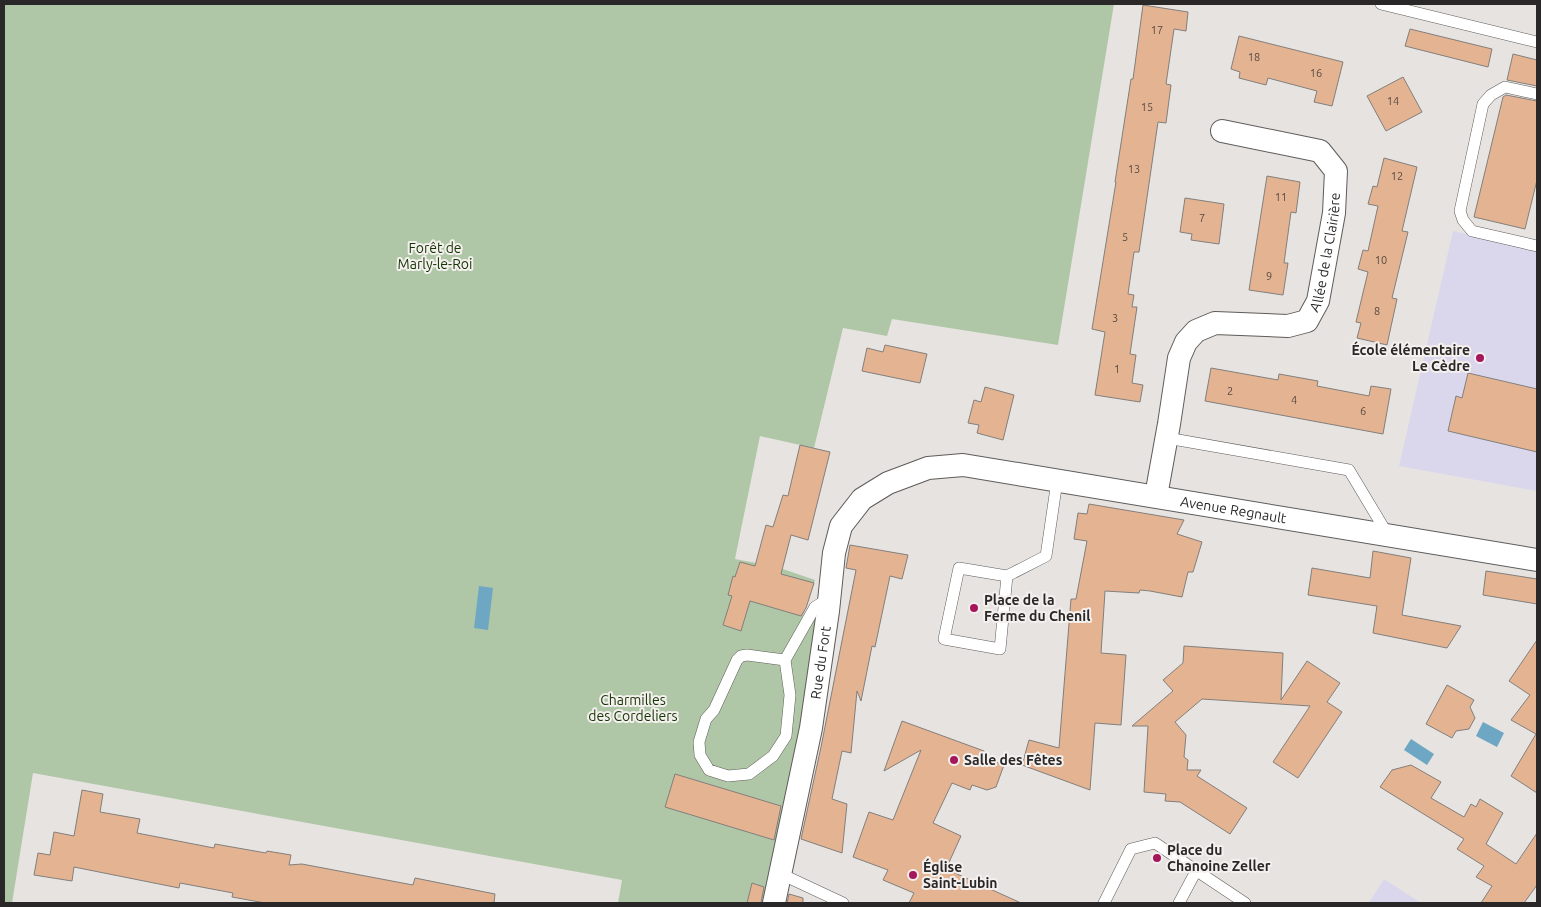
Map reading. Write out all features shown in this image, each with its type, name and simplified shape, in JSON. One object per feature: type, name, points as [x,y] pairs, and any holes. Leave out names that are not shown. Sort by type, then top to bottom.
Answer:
[{"type":"street","name":"Allée de la Clairière","points":[[1156,496],[1179,358],[1186,342],[1196,331],[1215,323],[1288,326],[1308,321],[1318,301],[1329,242],[1334,213],[1336,171],[1320,151],[1222,131]]},
{"type":"street","name":"Avenue Regnault","points":[[928,468],[963,465],[1537,560]]},
{"type":"street","name":"Rue du Fort","points":[[774,903],[811,728],[828,611],[834,553],[841,526],[862,499],[888,483],[928,468]]},
{"type":"lane","points":[[1381,4],[1537,42]]},
{"type":"lane","points":[[1537,94],[1505,87],[1491,95],[1483,104],[1460,211],[1463,220],[1472,231],[1537,246]]},
{"type":"lane","points":[[1166,438],[1349,470],[1388,535]]},
{"type":"lane","points":[[1007,576],[1000,649],[944,639],[959,568],[1007,576],[1046,556],[1057,481]]},
{"type":"lane","points":[[785,660],[747,655],[741,656],[738,660],[714,710],[706,719],[699,742],[700,755],[709,770],[728,776],[749,774],[773,756],[786,736],[787,728],[790,695],[785,660],[815,606],[828,599]]},
{"type":"lane","points":[[1104,903],[1130,849],[1155,843],[1244,903]]},
{"type":"lane","points":[[1179,903],[1196,871]]},
{"type":"lane","points":[[781,874],[843,903]]},
{"type":"shaded area","name":"École élémentaire Le Cèdre","points":[[1453,231],[1537,250],[1537,491],[1399,466]]},
{"type":"shaded area","points":[[1384,879],[1421,903],[1369,903]]},
{"type":"green space","name":"Forêt de Marly-le-Roi","points":[[4,4],[1114,4],[1058,345],[892,319],[887,336],[843,328],[814,448],[760,436],[735,559],[777,567],[815,580],[803,616],[817,621],[806,722],[765,903],[618,903],[622,880],[33,773],[12,903],[4,903]]},
{"type":"water","points":[[479,586],[493,588],[488,630],[474,628]]},
{"type":"water","points":[[1483,722],[1504,733],[1497,747],[1476,736]]},
{"type":"water","points":[[1411,739],[1434,754],[1427,765],[1404,750]]},
{"type":"building","points":[[1143,5],[1188,12],[1186,31],[1174,29],[1166,84],[1171,85],[1166,123],[1158,122],[1139,252],[1134,252],[1128,294],[1134,295],[1132,307],[1137,307],[1130,354],[1136,355],[1132,383],[1143,385],[1140,402],[1095,395],[1105,332],[1092,329],[1131,79],[1133,79]]},
{"type":"building","points":[[1410,29],[1492,49],[1488,67],[1405,46]]},
{"type":"building","points":[[1239,36],[1343,62],[1332,106],[1314,102],[1317,91],[1268,78],[1266,85],[1239,78],[1240,72],[1231,69]]},
{"type":"building","points":[[1513,54],[1537,60],[1537,86],[1507,80]]},
{"type":"building","points":[[1403,77],[1422,112],[1386,131],[1367,96]]},
{"type":"building","points":[[1506,95],[1537,101],[1537,180],[1525,229],[1474,217],[1503,97]]},
{"type":"building","points":[[1384,158],[1417,167],[1402,231],[1408,232],[1392,298],[1397,299],[1387,345],[1357,338],[1361,323],[1356,322],[1368,272],[1358,269],[1363,250],[1368,251],[1378,206],[1368,204],[1373,186],[1377,187]]},
{"type":"building","points":[[1267,176],[1300,182],[1296,213],[1291,212],[1284,263],[1288,263],[1283,295],[1249,290]]},
{"type":"building","points":[[1185,198],[1224,204],[1219,244],[1191,240],[1192,234],[1180,232]]},
{"type":"building","points":[[885,345],[927,354],[920,383],[862,371],[867,348],[883,352]]},
{"type":"building","points":[[1211,368],[1278,380],[1279,374],[1318,381],[1317,386],[1369,396],[1371,386],[1391,389],[1383,434],[1205,401]]},
{"type":"building","points":[[1468,373],[1537,389],[1537,452],[1448,431],[1456,396],[1462,398]]},
{"type":"building","points":[[985,387],[1014,395],[1003,440],[977,433],[979,425],[968,423],[974,400],[981,402]]},
{"type":"building","points":[[800,445],[830,452],[808,540],[791,535],[781,574],[814,583],[806,608],[801,616],[750,601],[741,631],[723,625],[732,596],[728,595],[733,576],[735,577],[740,562],[755,566],[766,525],[773,527],[783,495],[788,496]]},
{"type":"building","points":[[1089,504],[1184,520],[1177,534],[1202,542],[1193,572],[1188,572],[1182,597],[1140,590],[1139,593],[1105,591],[1101,653],[1126,655],[1121,725],[1095,723],[1090,790],[1022,765],[1029,740],[1059,748],[1071,599],[1076,599],[1087,541],[1074,539],[1078,513],[1087,514]]},
{"type":"building","points":[[850,545],[908,555],[902,579],[890,576],[875,647],[872,646],[861,701],[857,691],[851,753],[842,751],[832,799],[847,804],[842,853],[801,839],[856,570],[846,568]]},
{"type":"building","points":[[1373,551],[1411,558],[1402,615],[1461,626],[1447,648],[1373,633],[1377,606],[1308,595],[1312,568],[1370,578]]},
{"type":"building","points":[[1486,571],[1537,579],[1537,604],[1483,595]]},
{"type":"building","points":[[1537,640],[1537,793],[1511,776],[1536,734],[1511,720],[1530,695],[1509,681]]},
{"type":"building","points":[[1184,646],[1283,653],[1281,700],[1307,661],[1340,683],[1327,702],[1342,712],[1298,778],[1273,762],[1310,706],[1202,699],[1175,722],[1186,735],[1184,757],[1188,760],[1187,770],[1201,770],[1197,776],[1247,808],[1230,834],[1180,802],[1165,801],[1166,794],[1144,792],[1148,726],[1132,726],[1173,691],[1163,680],[1183,663]]},
{"type":"building","points":[[1447,685],[1474,700],[1470,707],[1475,718],[1469,729],[1456,731],[1452,738],[1426,724]]},
{"type":"building","points":[[902,721],[984,751],[982,757],[1004,765],[996,787],[987,790],[972,785],[970,790],[952,783],[933,823],[961,836],[946,869],[1021,903],[909,903],[914,893],[883,880],[888,870],[853,857],[869,812],[893,820],[921,750],[884,771]]},
{"type":"building","points":[[1411,765],[1441,782],[1431,798],[1464,817],[1471,804],[1476,807],[1480,799],[1503,813],[1486,844],[1516,864],[1537,833],[1537,885],[1524,903],[1481,903],[1492,886],[1476,877],[1484,866],[1457,849],[1464,839],[1380,787],[1392,770]]},
{"type":"building","points":[[675,774],[781,806],[774,840],[665,807]]},
{"type":"building","points":[[82,790],[103,794],[100,812],[140,819],[137,833],[214,848],[215,844],[266,853],[267,851],[291,855],[289,865],[302,864],[413,885],[415,878],[495,894],[494,903],[265,903],[232,897],[233,893],[180,883],[179,888],[74,867],[72,881],[34,875],[38,853],[50,855],[54,832],[74,836]]},
{"type":"building","points":[[752,883],[764,887],[761,903],[747,903]]},
{"type":"building","points":[[789,894],[803,898],[803,903],[787,903]]},
{"type":"place","name":"École élémentaire Le Cèdre","points":[[1480,358]]},
{"type":"place","name":"Place de la Ferme du Chenil","points":[[974,608]]},
{"type":"place","name":"Salle des Fêtes","points":[[954,760]]},
{"type":"place","name":"Place du Chanoine Zeller","points":[[1157,858]]},
{"type":"place","name":"Église Saint-Lubin","points":[[913,875]]},
{"type":"park label","name":"Charmilles des Cordeliers","points":[[633,708]]}]
